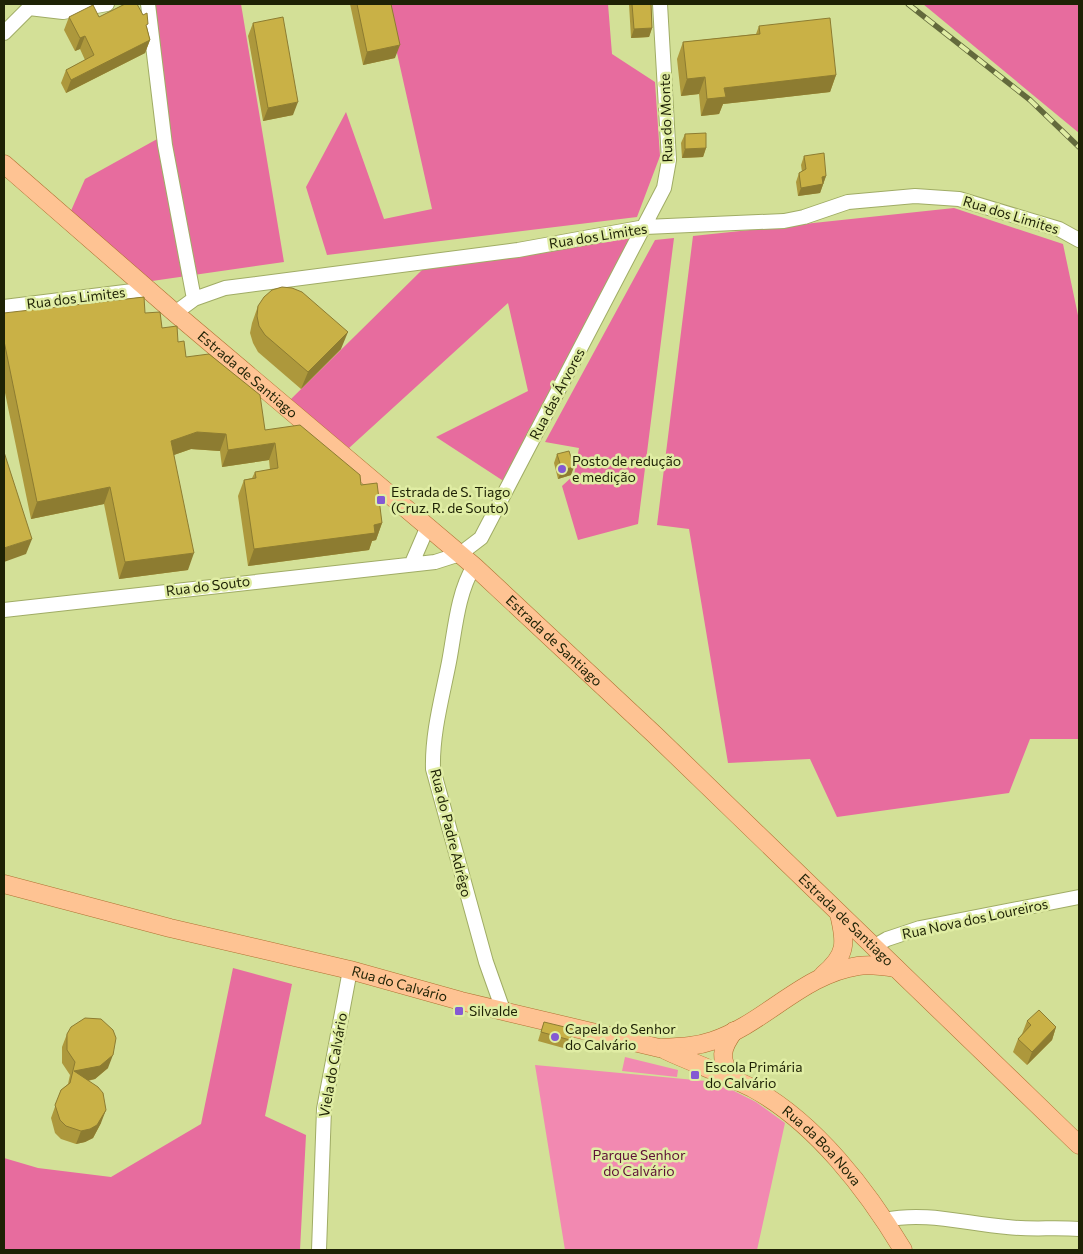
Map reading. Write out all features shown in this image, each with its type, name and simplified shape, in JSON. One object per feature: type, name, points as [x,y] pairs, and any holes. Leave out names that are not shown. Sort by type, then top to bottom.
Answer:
[{"type":"main road","name":"Estrada de Santiago","points":[[4,164],[175,313],[474,566],[655,736],[1079,1145]]},
{"type":"main road","name":"Rua do Calvário","points":[[4,884],[170,928],[350,970],[659,1048],[690,1047],[714,1040],[734,1031],[814,982],[832,967],[843,961]]},
{"type":"main road","points":[[839,914],[844,936],[843,961]]},
{"type":"main road","points":[[843,961],[854,944],[873,947]]},
{"type":"main road","points":[[843,961],[860,965],[896,968]]},
{"type":"main road","points":[[731,1079],[724,1066],[722,1054],[725,1043],[734,1031]]},
{"type":"main road","name":"Rua da Boa Nova","points":[[659,1048],[752,1088],[786,1110],[856,1181],[885,1220],[904,1250]]},
{"type":"street","points":[[4,34],[31,6],[63,12],[107,4]]},
{"type":"street","points":[[148,4],[165,145],[194,299]]},
{"type":"street","name":"Rua do Monte","points":[[645,227],[664,188],[670,160],[660,4]]},
{"type":"street","name":"Rua dos Limites","points":[[175,313],[194,299],[225,288],[508,251],[645,227],[784,221],[804,217],[848,202],[915,196],[959,199],[1060,229],[1079,240]]},
{"type":"street","name":"Rua das Árvores","points":[[460,554],[481,538],[645,227]]},
{"type":"street","name":"Rua dos Limites","points":[[4,307],[149,289]]},
{"type":"street","points":[[412,563],[428,526]]},
{"type":"street","name":"Rua do Souto","points":[[4,610],[412,563],[435,562],[460,554]]},
{"type":"street","name":"Rua do Padre Adrêgo","points":[[474,566],[465,581],[432,748],[433,769],[486,962],[503,1010]]},
{"type":"street","name":"Rua Nova dos Loureiros","points":[[873,947],[886,939],[920,928],[1079,897]]},
{"type":"street","name":"Viela do Calvário","points":[[319,1250],[324,1109],[350,970]]},
{"type":"street","points":[[885,1220],[899,1216],[972,1221],[1009,1228],[1050,1226],[1079,1228]]},
{"type":"green space","points":[[625,1057],[678,1070],[677,1077],[622,1071]]},
{"type":"green space","name":"Parque Senhor do Calvário","points":[[535,1065],[716,1082],[756,1102],[785,1123],[757,1250],[565,1250]]},
{"type":"shaded area","points":[[151,4],[241,4],[284,262],[152,281],[70,213],[85,179],[168,133]]},
{"type":"shaded area","points":[[386,4],[608,4],[612,54],[655,82],[660,156],[637,217],[327,255],[306,187],[346,112],[384,219],[432,209]]},
{"type":"shaded area","points":[[923,4],[1079,4],[1079,133]]},
{"type":"shaded area","points":[[954,208],[1063,244],[1079,320],[1079,739],[1030,739],[1009,793],[837,817],[810,759],[728,763],[689,529],[657,525],[693,236]]},
{"type":"shaded area","points":[[633,237],[505,482],[436,437],[528,391],[508,303],[349,448],[290,400],[422,270]]},
{"type":"shaded area","points":[[674,238],[638,524],[578,540],[562,486],[574,475],[579,448],[545,442],[655,240]]},
{"type":"shaded area","points":[[233,968],[292,984],[265,1116],[306,1135],[300,1250],[4,1250],[4,1158],[38,1168],[111,1177],[201,1124]]},
{"type":"building","points":[[125,4],[137,4],[143,15],[147,13],[148,24],[146,25],[150,40],[71,80],[66,70],[94,55],[85,36],[80,38],[69,17],[93,5],[99,17]]},
{"type":"building","points":[[357,4],[391,4],[400,45],[367,52]]},
{"type":"building","points":[[632,4],[651,4],[652,28],[634,29]]},
{"type":"building","points":[[283,17],[298,102],[268,108],[253,23]]},
{"type":"building","points":[[830,18],[836,75],[724,88],[726,97],[707,99],[705,77],[687,79],[683,42],[760,34],[759,26]]},
{"type":"building","points":[[706,133],[706,148],[685,149],[685,134]]},
{"type":"building","points":[[824,153],[826,176],[822,177],[823,184],[801,188],[799,173],[806,169],[804,156]]},
{"type":"building","points":[[282,287],[302,292],[348,332],[308,372],[265,335],[259,326],[258,306],[272,290]]},
{"type":"building","points":[[144,297],[145,313],[160,312],[162,328],[177,326],[178,342],[184,341],[186,357],[209,354],[260,395],[265,430],[300,425],[360,475],[361,485],[377,483],[382,523],[374,525],[375,533],[254,549],[244,480],[256,478],[255,472],[278,468],[275,443],[228,450],[226,434],[197,432],[171,441],[194,553],[125,562],[110,487],[37,502],[4,341],[4,313]]},
{"type":"building","points":[[569,451],[574,467],[562,470],[557,454]]},
{"type":"building","points":[[4,452],[32,539],[4,548]]},
{"type":"building","points":[[1039,1010],[1056,1027],[1032,1052],[1018,1039],[1031,1025],[1027,1021]]},
{"type":"building","points":[[85,1018],[101,1019],[113,1030],[116,1038],[113,1055],[100,1066],[74,1071],[98,1087],[103,1093],[106,1110],[97,1125],[81,1131],[66,1126],[60,1120],[55,1105],[61,1090],[70,1083],[75,1062],[67,1050],[67,1034],[71,1027]]},
{"type":"building","points":[[544,1022],[573,1029],[570,1040],[541,1032]]},
{"type":"railway","points":[[908,4],[1030,100],[1079,147]]},
{"type":"place","name":"Posto de redução e medição","points":[[562,469]]},
{"type":"place","name":"Estrada de S. Tiago (Cruz. R. de Souto)","points":[[381,500]]},
{"type":"place","name":"Silvalde","points":[[459,1011]]},
{"type":"place","name":"Capela do Senhor do Calvário","points":[[555,1037]]},
{"type":"place","name":"Escola Primária do Calvário","points":[[695,1075]]}]
